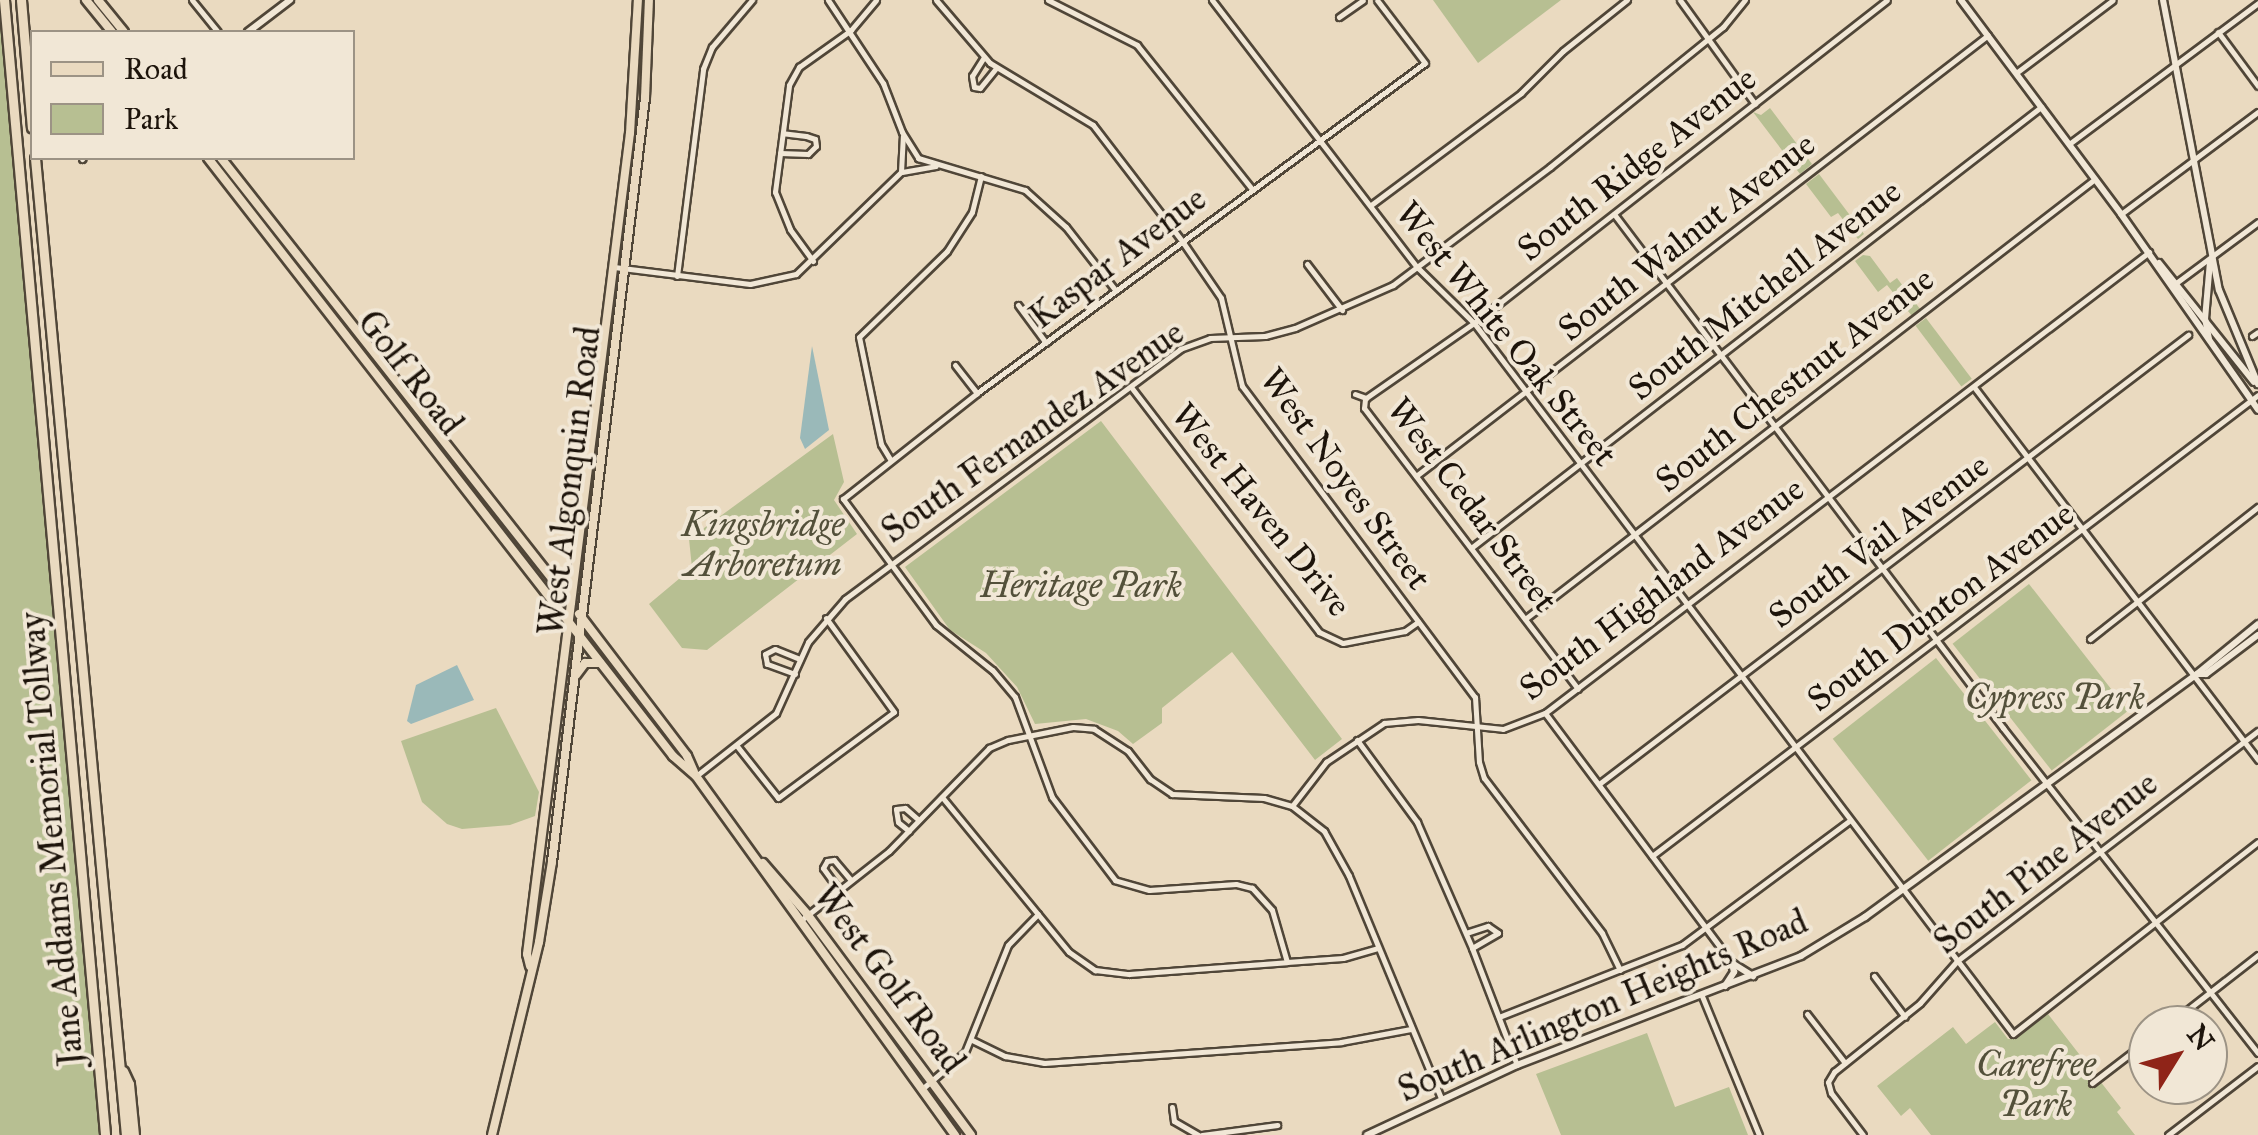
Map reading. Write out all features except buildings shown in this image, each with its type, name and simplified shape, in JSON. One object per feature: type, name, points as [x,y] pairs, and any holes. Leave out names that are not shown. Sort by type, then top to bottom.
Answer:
[{"type":"highway","name":"Jane Addams Memorial Tollway","points":[[4,0],[105,1135]]},
{"type":"highway","points":[[21,0],[30,105]]},
{"type":"highway","name":"Jane Addams Memorial Tollway","points":[[35,160],[126,1135]]},
{"type":"highway","points":[[120,1064],[130,1084],[134,1135]]},
{"type":"main road","points":[[86,0],[110,30]]},
{"type":"main road","points":[[98,0],[122,30]]},
{"type":"main road","points":[[251,30],[290,0]]},
{"type":"main road","name":"West Algonquin Road","points":[[530,966],[526,954],[614,267],[637,55],[638,0]]},
{"type":"main road","name":"West Algonquin Road","points":[[492,1135],[552,866],[645,98],[650,0]]},
{"type":"main road","points":[[2164,0],[2211,256],[2229,318],[2258,386]]},
{"type":"main road","points":[[1963,1],[2121,214],[2210,344],[2255,398],[2258,410]]},
{"type":"main road","name":"Golf Road","points":[[210,160],[570,622]]},
{"type":"main road","name":"Golf Road","points":[[223,160],[581,616]]},
{"type":"main road","points":[[2148,252],[2258,386]]},
{"type":"main road","points":[[2210,344],[2205,319],[2211,256]]},
{"type":"main road","name":"West Golf Road","points":[[581,616],[687,756],[696,776]]},
{"type":"main road","name":"West Golf Road","points":[[570,622],[674,756],[696,776],[971,1135]]},
{"type":"main road","name":"South Arlington Heights Road","points":[[1367,1135],[1517,1065],[1801,956],[1900,890],[2196,675],[2258,624]]},
{"type":"main road","name":"South Arlington Heights Road","points":[[2196,675],[2206,674],[2258,635]]},
{"type":"main road","points":[[572,684],[585,663],[600,663]]},
{"type":"main road","name":"West Golf Road","points":[[803,918],[955,1135]]},
{"type":"main road","points":[[1732,963],[1753,976]]},
{"type":"main road","points":[[1724,987],[1734,972],[1732,963]]},
{"type":"street","points":[[192,0],[216,30]]},
{"type":"street","points":[[677,276],[703,68],[712,47],[752,0]]},
{"type":"street","points":[[828,0],[883,83],[903,134],[918,158],[1026,190],[1043,202],[1116,291]]},
{"type":"street","points":[[814,260],[779,208],[775,192],[789,85],[799,67],[851,30],[876,0]]},
{"type":"street","name":"West Noyes Street","points":[[936,0],[996,68],[1093,125],[1182,241],[1221,298],[1242,386],[1475,697],[1479,762],[1484,778],[1608,944],[1620,970]]},
{"type":"street","points":[[1048,0],[1137,45],[1252,190]]},
{"type":"street","name":"West White Oak Street","points":[[1212,0],[1418,268],[1474,323],[1900,890],[2013,1034],[2155,921]]},
{"type":"street","points":[[1339,18],[1363,0]]},
{"type":"street","name":"Kaspar Avenue","points":[[890,565],[844,497],[977,393],[1425,63],[1378,0]]},
{"type":"street","points":[[1371,205],[1520,93],[1563,50],[1627,0]]},
{"type":"street","points":[[1680,0],[1755,104]]},
{"type":"street","name":"South Fernandez Avenue","points":[[696,776],[776,713],[800,659],[826,618],[890,565],[1189,344],[1280,332],[1342,310],[1418,268],[1708,39],[1746,0]]},
{"type":"street","name":"South Ridge Avenue","points":[[1366,398],[1474,323],[1886,0]]},
{"type":"street","points":[[2016,73],[2113,0]]},
{"type":"street","points":[[2068,144],[2258,3]]},
{"type":"street","points":[[2218,32],[2258,86]]},
{"type":"street","name":"South Walnut Avenue","points":[[1416,476],[1988,35]]},
{"type":"street","points":[[984,57],[972,76],[974,88],[980,88],[996,68]]},
{"type":"street","name":"South Mitchell Avenue","points":[[1471,548],[2041,107]]},
{"type":"street","points":[[2121,214],[2258,112]]},
{"type":"street","points":[[780,152],[808,154],[816,146],[815,139],[782,133]]},
{"type":"street","points":[[901,172],[903,134]]},
{"type":"street","points":[[614,267],[750,284],[796,274],[901,172],[938,165]]},
{"type":"street","points":[[890,459],[881,444],[859,337],[947,250],[972,212],[981,176]]},
{"type":"street","name":"South Chestnut Avenue","points":[[1525,619],[2095,179]]},
{"type":"street","points":[[1614,214],[2046,783],[2258,1054]]},
{"type":"street","points":[[2176,283],[2258,222]]},
{"type":"street","name":"South Highland Avenue","points":[[1292,806],[1314,774],[1358,740],[1398,719],[1513,727],[1545,713],[2148,252]]},
{"type":"street","points":[[1307,264],[1342,310]]},
{"type":"street","points":[[1018,305],[1046,342]]},
{"type":"street","name":"South Vail Avenue","points":[[1599,784],[2188,335]]},
{"type":"street","points":[[955,365],[977,393]]},
{"type":"street","name":"West Haven Drive","points":[[1131,387],[1318,632],[1344,643],[1405,632],[1418,622]]},
{"type":"street","points":[[1974,387],[2258,760]]},
{"type":"street","points":[[1355,394],[1366,398]]},
{"type":"street","name":"West Cedar Street","points":[[1366,398],[1364,408],[1578,689]]},
{"type":"street","name":"South Dunton Avenue","points":[[1652,856],[2255,398]]},
{"type":"street","points":[[2090,639],[2258,507]]},
{"type":"street","points":[[890,565],[936,625],[992,670],[1024,713],[1052,797],[1116,880],[1149,890],[1236,884],[1252,888],[1272,910],[1286,962]]},
{"type":"street","points":[[737,746],[778,798],[894,712],[826,618]]},
{"type":"street","points":[[795,674],[767,664],[764,654],[775,649],[800,659]]},
{"type":"street","points":[[1545,713],[1732,963]]},
{"type":"street","points":[[803,918],[909,831],[989,748],[1074,726],[1094,729],[1128,752],[1150,780],[1172,794],[1264,798],[1292,806],[1324,831],[1334,846],[1441,1098]]},
{"type":"street","name":"South Pine Avenue","points":[[1863,1135],[1828,1082],[1845,1063],[1905,1017],[1957,962],[2258,731]]},
{"type":"street","points":[[1358,740],[1416,822],[1466,933],[1517,1065]]},
{"type":"street","points":[[942,797],[1069,952],[1095,970],[1129,974],[1343,958],[1377,948]]},
{"type":"street","points":[[909,831],[898,822],[896,809],[905,808],[920,820]]},
{"type":"street","points":[[1498,1016],[1672,950],[1849,821]]},
{"type":"street","points":[[2155,921],[2258,842]]},
{"type":"street","points":[[839,890],[824,868],[826,861],[834,860],[851,880]]},
{"type":"street","points":[[922,1090],[956,1062],[972,1040],[1008,945],[1038,914]]},
{"type":"street","points":[[1466,933],[1488,926],[1498,933],[1472,948]]},
{"type":"street","points":[[2193,1005],[2258,955]]},
{"type":"street","points":[[1874,976],[1905,1017]]},
{"type":"street","points":[[1702,996],[1759,1135]]},
{"type":"street","points":[[1807,1014],[1845,1063]]},
{"type":"street","points":[[972,1040],[1006,1056],[1044,1063],[1341,1042],[1410,1029]]},
{"type":"street","points":[[2092,1083],[2128,1055]]},
{"type":"street","points":[[2168,1135],[2258,1066]]},
{"type":"street","points":[[1172,1107],[1174,1122],[1200,1135],[1258,1131],[1277,1125]]},
{"type":"green space","points":[[0,0],[104,1135],[0,1135]]},
{"type":"green space","points":[[1433,0],[1561,0],[1478,63]]},
{"type":"green space","points":[[1770,108],[1812,164],[1800,174],[1753,112],[1761,115]]},
{"type":"green space","points":[[1819,174],[1864,234],[1858,239],[1838,213],[1831,217],[1806,184]]},
{"type":"green space","points":[[1863,255],[1870,256],[1890,283],[1897,278],[1920,309],[1912,316],[1887,285],[1878,292],[1855,261]]},
{"type":"green space","points":[[1926,318],[1972,379],[1961,387],[1916,326]]},
{"type":"green space","name":"Heritage Park","points":[[1101,421],[1342,739],[1315,760],[1232,652],[1162,708],[1162,723],[1133,744],[1118,731],[1086,719],[1035,724],[1017,687],[986,653],[950,630],[905,567]]},
{"type":"green space","name":"Kingsbridge Arboretum","points":[[833,434],[844,482],[834,500],[857,534],[707,650],[682,648],[649,604],[692,568],[689,539]]},
{"type":"green space","name":"Cypress Park","points":[[2029,584],[2128,711],[2052,771],[1953,644]]},
{"type":"green space","points":[[1936,658],[2031,780],[1928,861],[1833,739]]},
{"type":"green space","points":[[496,708],[539,792],[535,816],[510,825],[462,829],[447,824],[422,802],[401,741]]},
{"type":"green space","name":"Carefree Park","points":[[2048,1014],[2121,1108],[2117,1112],[2135,1135],[1931,1135],[1910,1108],[1901,1116],[1877,1086],[1953,1027],[1966,1044],[1995,1022],[2008,1039],[2015,1039]]},
{"type":"green space","points":[[1647,1033],[1675,1107],[1729,1087],[1748,1135],[1561,1135],[1536,1074]]},
{"type":"water","points":[[812,346],[829,430],[805,449],[800,438]]},
{"type":"water","points":[[457,665],[474,700],[411,724],[407,721],[416,685]]}]
